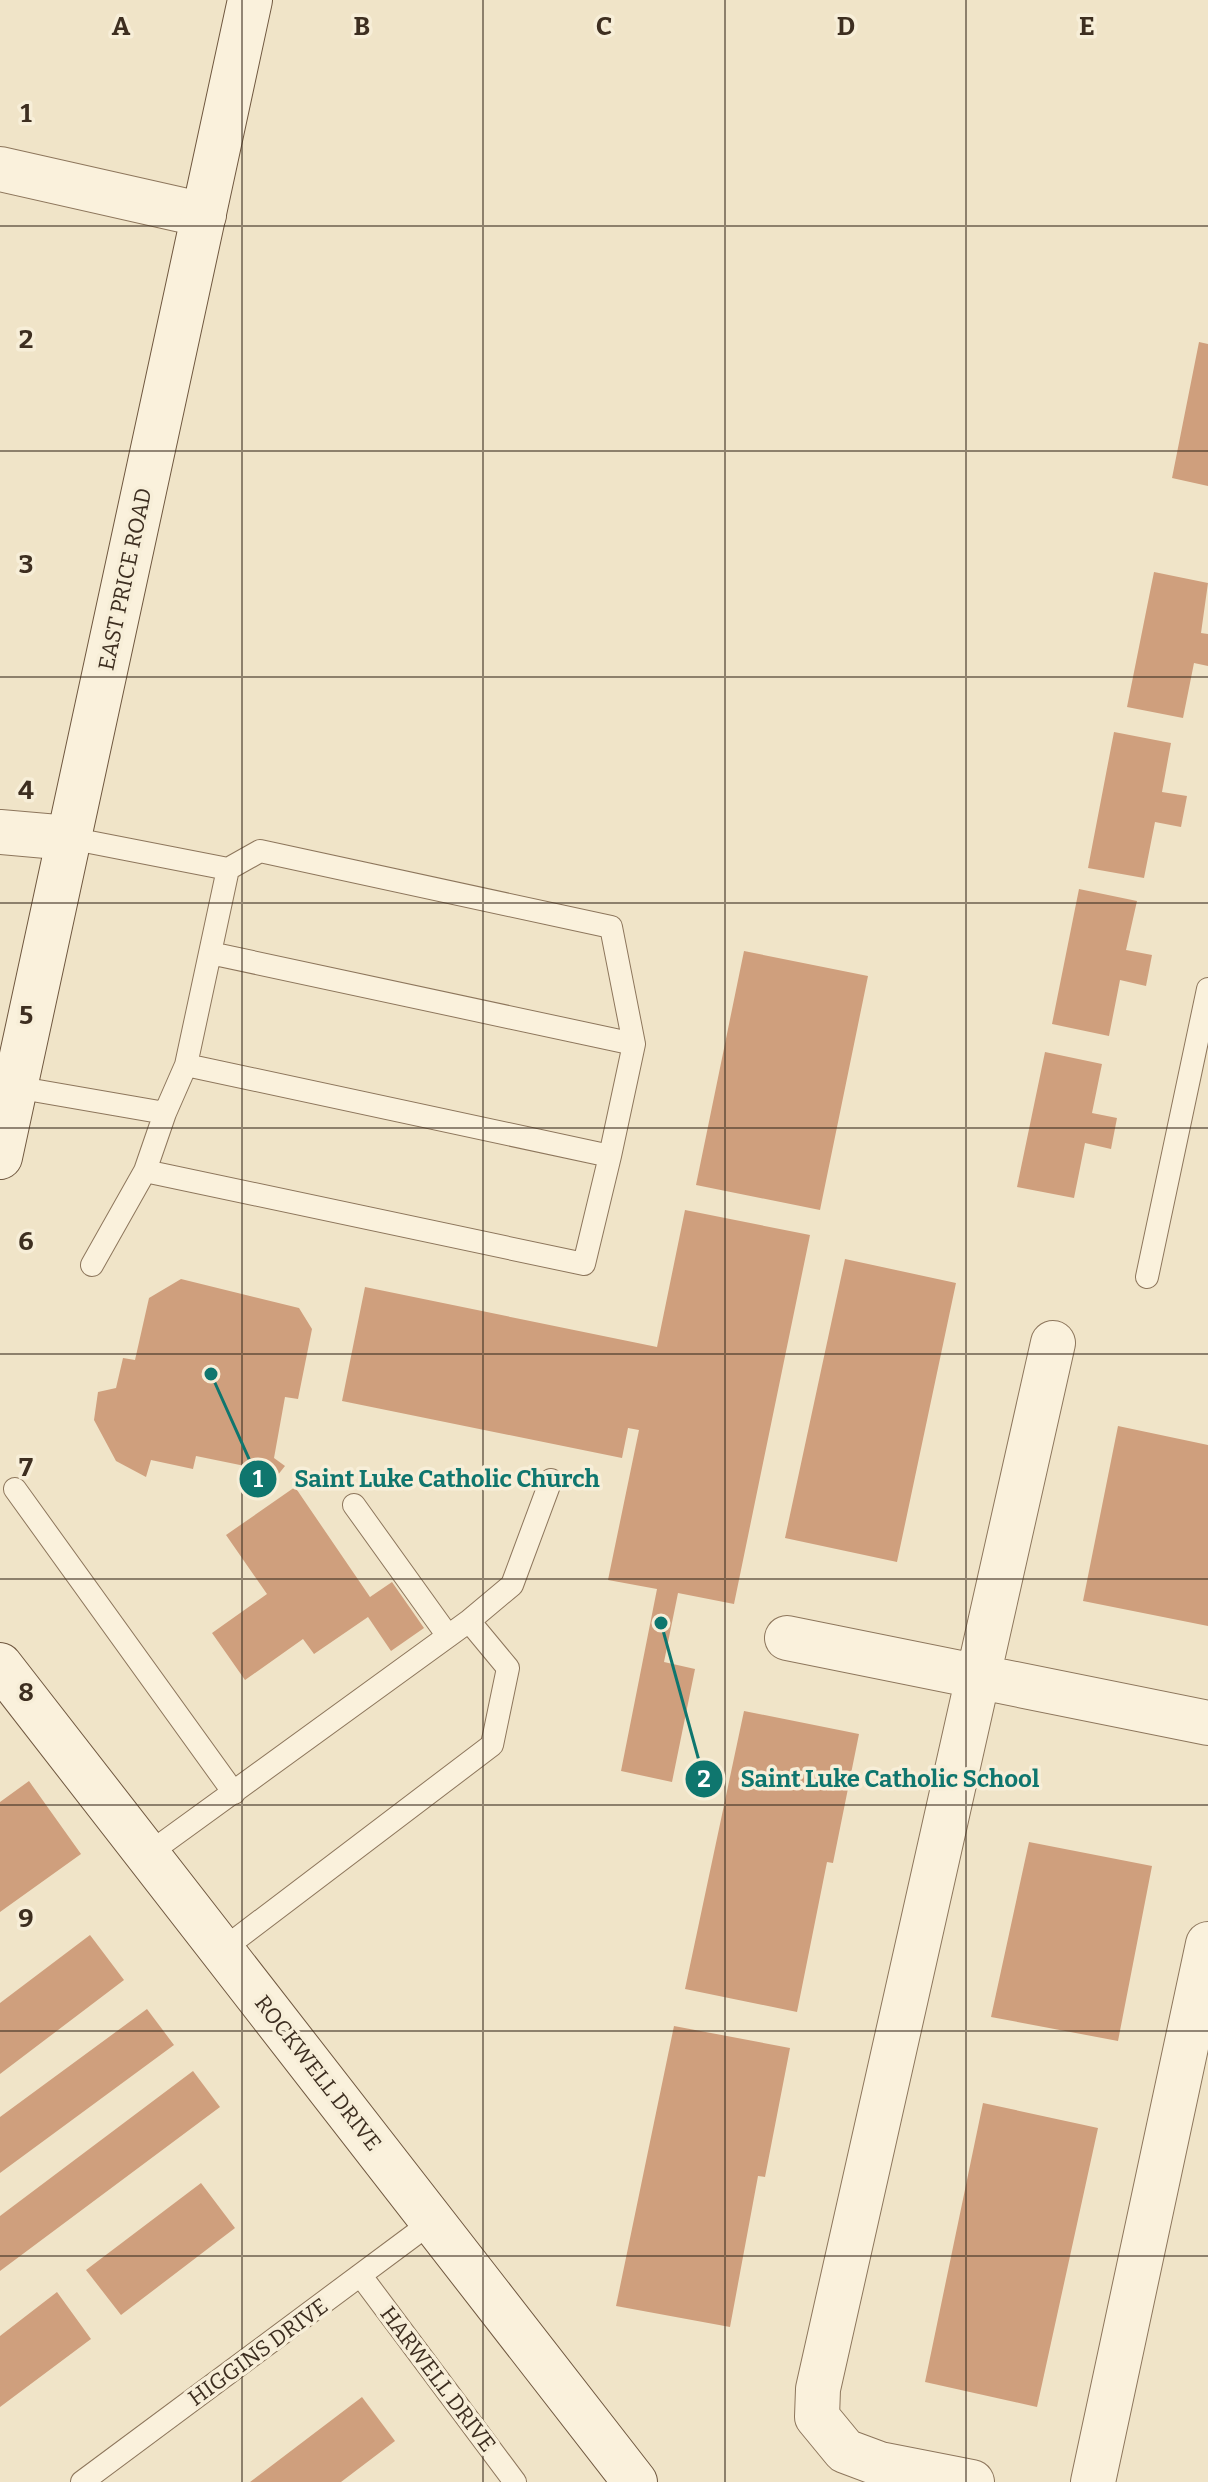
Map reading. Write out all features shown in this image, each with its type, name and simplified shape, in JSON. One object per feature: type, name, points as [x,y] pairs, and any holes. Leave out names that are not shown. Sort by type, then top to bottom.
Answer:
[{"type":"street","name":"EAST PRICE ROAD","points":[[0,1157],[250,0]]},
{"type":"street","points":[[0,169],[204,215]]},
{"type":"street","points":[[0,832],[69,838]]},
{"type":"street","points":[[972,2482],[880,2464],[845,2451],[817,2417],[818,2389],[1053,1343]]},
{"type":"street","points":[[787,1638],[1208,1723]]},
{"type":"street","name":"ROCKWELL DRIVE","points":[[0,1665],[635,2482]]},
{"type":"street","points":[[1093,2482],[1208,1944]]},
{"type":"lane","points":[[69,838],[228,869],[260,851],[611,927],[634,1044],[584,1264],[145,1171]]},
{"type":"lane","points":[[92,1265],[145,1171],[186,1065],[228,869]]},
{"type":"lane","points":[[210,953],[634,1044]]},
{"type":"lane","points":[[1147,1277],[1208,989]]},
{"type":"lane","points":[[186,1065],[610,1156]]},
{"type":"lane","points":[[15,1087],[165,1113]]},
{"type":"lane","points":[[148,1854],[469,1621],[512,1585],[551,1480]]},
{"type":"lane","points":[[15,1489],[234,1793]]},
{"type":"lane","points":[[354,1505],[448,1636]]},
{"type":"lane","points":[[222,1950],[492,1745],[508,1668],[469,1621]]},
{"type":"lane","name":"HIGGINS DRIVE","points":[[82,2482],[433,2221]]},
{"type":"lane","name":"HARWELL DRIVE","points":[[361,2276],[515,2482]]},
{"type":"building","points":[[1199,342],[1208,344],[1208,486],[1172,478]]},
{"type":"building","points":[[1154,572],[1208,583],[1201,633],[1208,634],[1208,666],[1194,663],[1183,718],[1127,707]]},
{"type":"building","points":[[1114,732],[1171,743],[1162,792],[1187,796],[1181,827],[1155,822],[1144,878],[1088,868]]},
{"type":"building","points":[[1079,889],[1137,901],[1126,950],[1152,955],[1146,986],[1120,980],[1109,1036],[1052,1024]]},
{"type":"building","points":[[744,951],[868,976],[820,1210],[696,1185]]},
{"type":"building","points":[[1045,1052],[1102,1064],[1092,1113],[1117,1118],[1111,1149],[1085,1143],[1074,1198],[1017,1187]]},
{"type":"building","points":[[685,1210],[810,1235],[734,1604],[678,1593],[664,1662],[695,1669],[672,1782],[621,1771],[657,1589],[608,1580],[639,1430],[628,1428],[622,1458],[342,1401],[365,1287],[657,1347]]},
{"type":"building","points":[[845,1259],[956,1283],[897,1562],[785,1538]]},
{"type":"building","points":[[181,1279],[299,1308],[312,1329],[298,1399],[285,1397],[274,1458],[285,1466],[269,1486],[260,1469],[196,1456],[193,1469],[151,1460],[146,1477],[116,1461],[94,1420],[98,1392],[116,1388],[123,1358],[135,1360],[149,1298]]},
{"type":"building","points":[[1118,1426],[1208,1445],[1208,1626],[1083,1601]]},
{"type":"building","points":[[295,1487],[370,1597],[392,1582],[424,1628],[391,1651],[368,1617],[314,1654],[303,1639],[245,1680],[212,1633],[267,1594],[226,1535]]},
{"type":"building","points":[[744,1711],[859,1734],[833,1863],[827,1862],[797,2012],[685,1989]]},
{"type":"building","points":[[29,1781],[81,1854],[0,1912],[0,1802]]},
{"type":"building","points":[[1029,1842],[1152,1866],[1118,2041],[991,2017]]},
{"type":"building","points":[[90,1935],[124,1980],[0,2074],[0,2003]]},
{"type":"building","points":[[147,2009],[174,2045],[0,2173],[0,2117]]},
{"type":"building","points":[[674,2026],[790,2048],[765,2177],[758,2176],[730,2327],[616,2306]]},
{"type":"building","points":[[193,2071],[220,2107],[0,2271],[0,2216]]},
{"type":"building","points":[[983,2103],[1098,2128],[1037,2407],[925,2382]]},
{"type":"building","points":[[201,2183],[235,2228],[121,2315],[86,2270]]},
{"type":"building","points":[[57,2292],[91,2339],[0,2407],[0,2336]]},
{"type":"building","points":[[362,2397],[395,2441],[341,2482],[250,2482]]},
{"type":"place","name":"Saint Luke Catholic Church","points":[[211,1374]]},
{"type":"place","name":"Saint Luke Catholic School","points":[[661,1623]]}]
